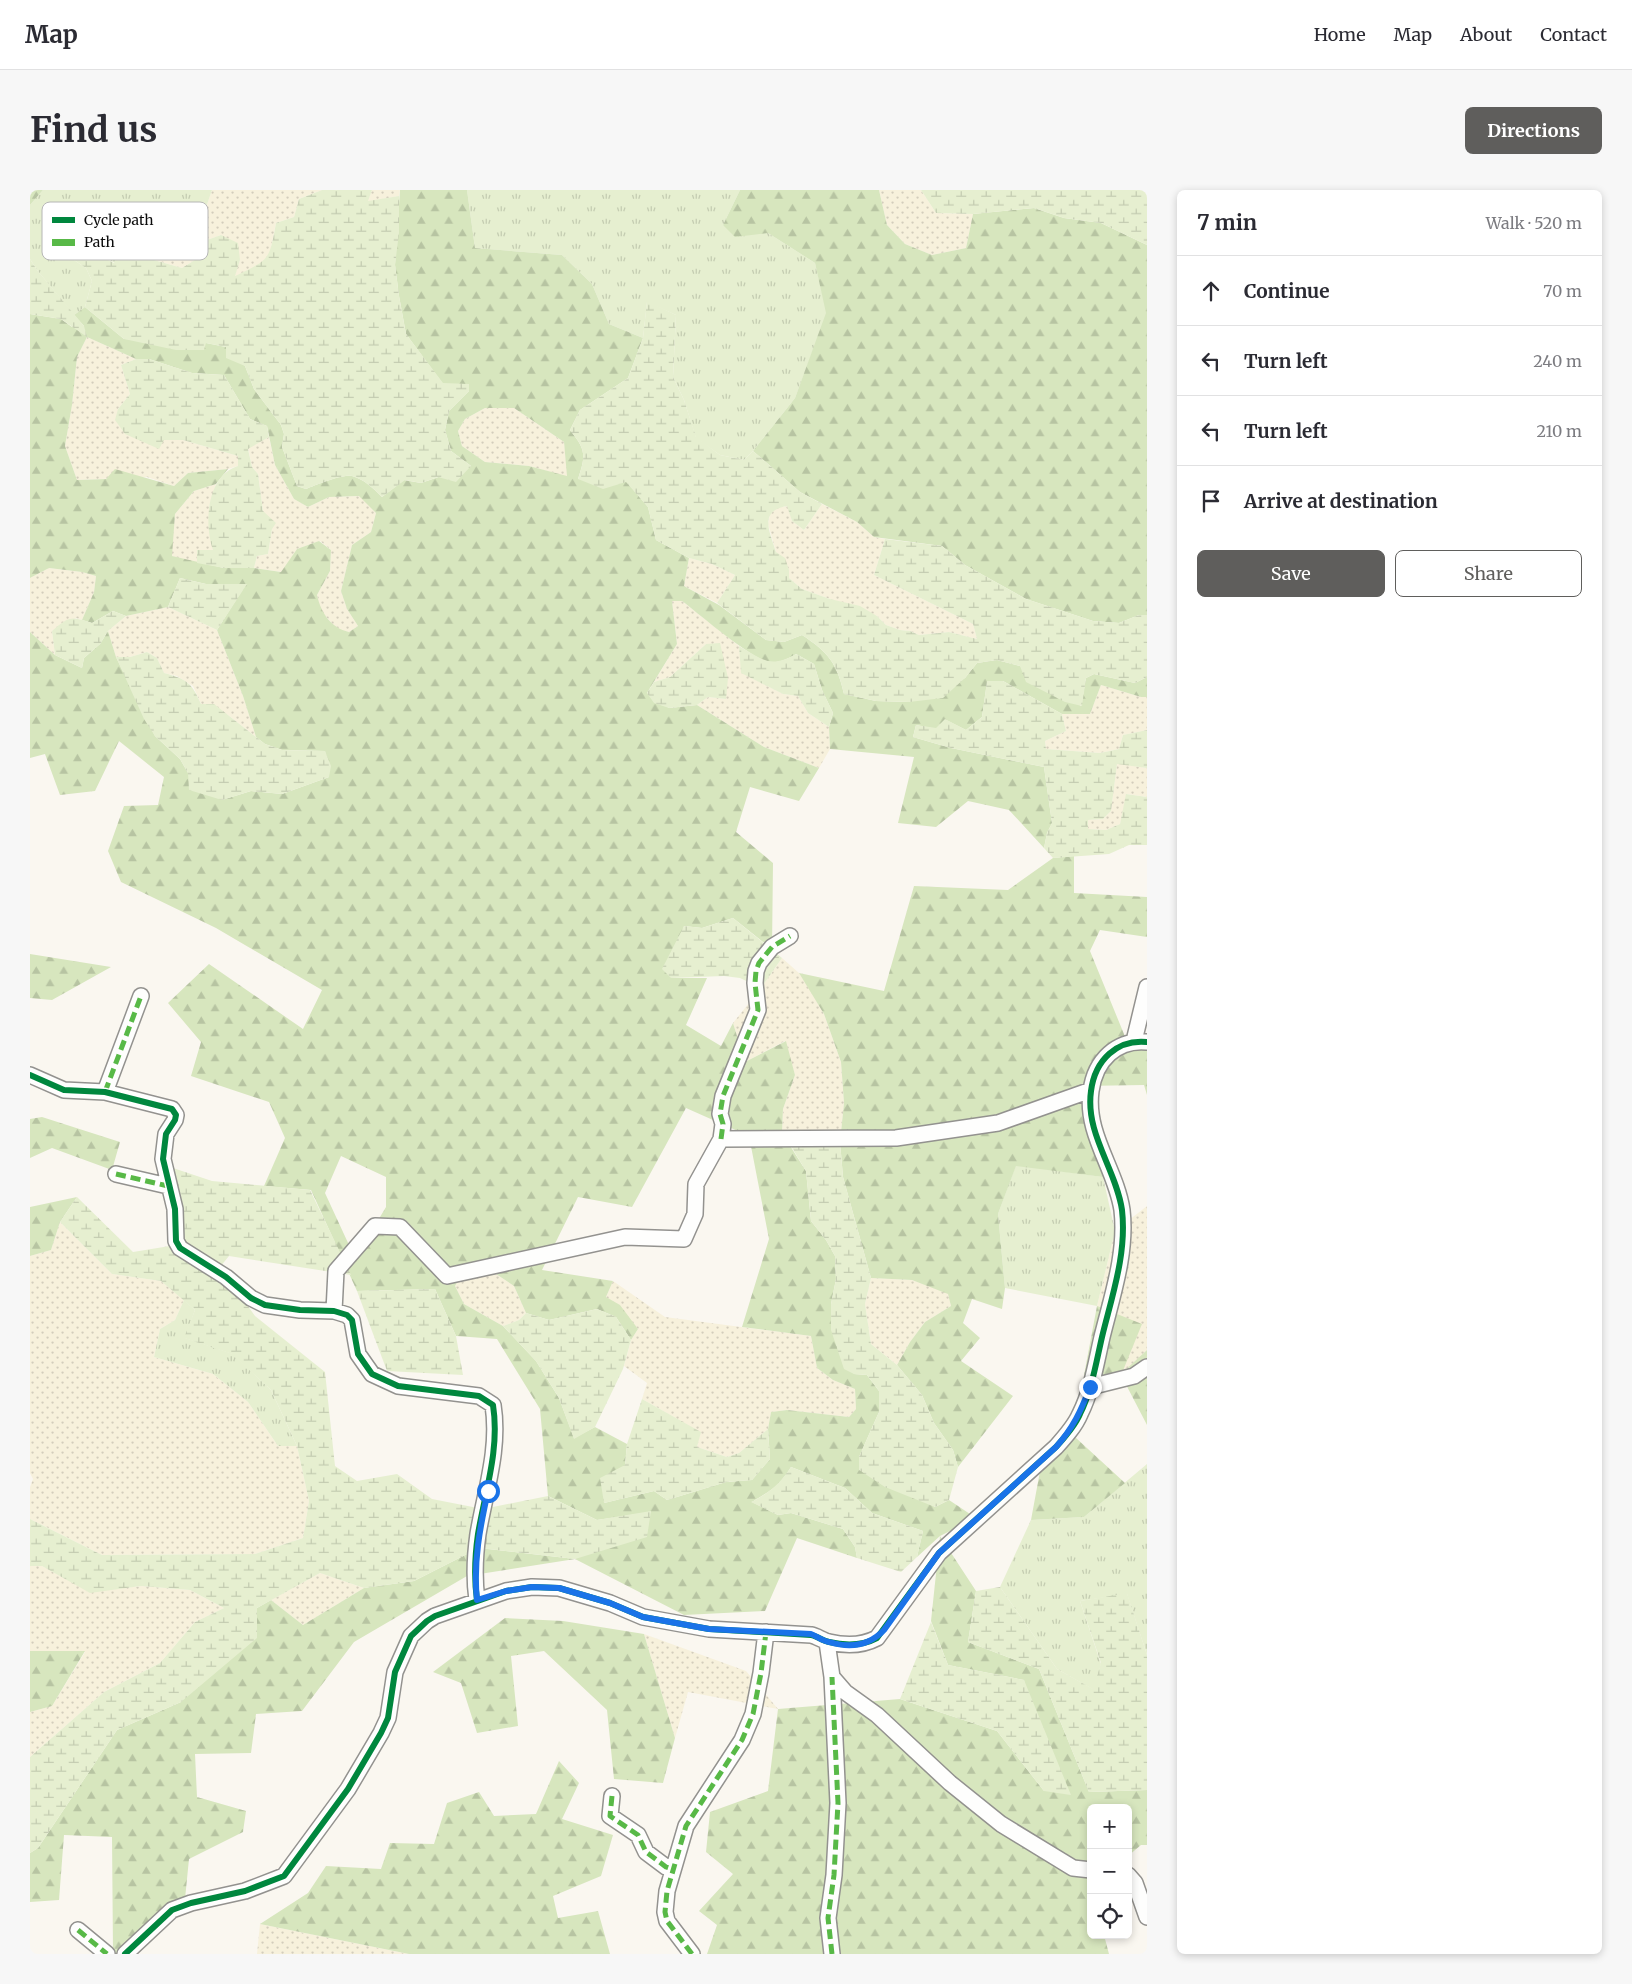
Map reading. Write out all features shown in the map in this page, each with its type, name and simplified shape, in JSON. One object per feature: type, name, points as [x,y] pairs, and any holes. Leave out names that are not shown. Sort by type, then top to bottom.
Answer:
[{"type":"street","points":[[334,1311],[336,1271],[375,1226],[400,1226],[447,1276],[625,1236],[684,1239],[695,1214],[696,1184],[721,1139],[723,1124],[720,1114],[723,1096],[758,1010],[755,982],[756,971],[759,963],[772,946],[790,936]]},
{"type":"street","points":[[125,1954],[172,1910],[191,1903],[245,1890],[284,1876],[348,1789],[381,1733],[388,1718],[395,1672],[411,1636],[427,1621],[436,1616],[506,1591],[532,1587],[559,1588],[610,1603],[643,1617],[709,1629],[811,1634],[827,1642],[856,1645],[865,1644],[877,1638],[939,1553],[1056,1447],[1069,1433],[1080,1414],[1090,1387],[1118,1272],[1122,1226],[1117,1190],[1094,1131],[1091,1118],[1091,1090],[1099,1067],[1105,1057],[1123,1044],[1141,1041],[1147,988]]},
{"type":"street","points":[[105,1092],[141,996]]},
{"type":"street","points":[[30,1075],[64,1090],[105,1092],[172,1109],[176,1115],[166,1134],[163,1159],[175,1209],[176,1241],[180,1248],[226,1277],[251,1298],[265,1305],[300,1310],[334,1311],[346,1315],[352,1320],[358,1354],[372,1374],[398,1386],[479,1396],[493,1405],[496,1426],[488,1491],[478,1536],[475,1585],[477,1600]]},
{"type":"street","points":[[721,1139],[896,1138],[998,1122],[1091,1090]]},
{"type":"street","points":[[116,1174],[168,1186]]},
{"type":"street","points":[[1090,1387],[1134,1376],[1147,1367]]},
{"type":"street","points":[[692,1954],[667,1921],[665,1912],[666,1890],[686,1826],[742,1740],[753,1714],[766,1632]]},
{"type":"street","points":[[827,1642],[832,1677],[838,1803],[834,1875],[828,1918],[832,1954]]},
{"type":"street","points":[[832,1677],[845,1692],[877,1716],[950,1783],[1001,1824],[1073,1868],[1087,1870]]},
{"type":"street","points":[[612,1796],[610,1816],[638,1835],[646,1852],[666,1867],[672,1869]]},
{"type":"street","points":[[1132,1880],[1135,1883],[1147,1917]]},
{"type":"street","points":[[78,1930],[107,1954]]},
{"type":"shaded area","points":[[212,190],[322,190],[299,199],[294,217],[276,223],[270,253],[261,264],[234,277],[240,260],[221,235],[208,240],[208,202]]},
{"type":"shaded area","points":[[372,190],[400,190],[399,196],[367,202]]},
{"type":"shaded area","points":[[879,190],[921,190],[936,213],[973,214],[966,248],[932,255],[905,244],[887,225]]},
{"type":"shaded area","points":[[154,260],[195,260],[182,268]]},
{"type":"shaded area","points":[[87,337],[136,359],[121,365],[130,394],[118,409],[164,440],[183,440],[238,456],[238,466],[228,469],[188,473],[174,486],[147,477],[77,480],[65,446],[77,357]]},
{"type":"shaded area","points":[[485,408],[514,408],[564,442],[568,477],[529,466],[485,462],[462,446],[458,431],[465,419]]},
{"type":"shaded area","points":[[269,437],[275,465],[294,499],[308,507],[329,497],[360,496],[376,513],[371,532],[352,545],[341,591],[347,609],[358,626],[349,632],[338,630],[320,610],[317,595],[330,571],[331,550],[320,541],[297,549],[282,572],[254,568],[257,556],[268,554],[272,529],[263,511],[258,474],[252,467],[248,448]]},
{"type":"shaded area","points":[[216,484],[209,507],[213,550],[197,550],[197,563],[171,556],[175,514],[194,491]]},
{"type":"shaded area","points":[[822,504],[857,522],[874,537],[885,539],[874,575],[973,624],[977,639],[949,632],[919,635],[910,631],[900,630],[886,625],[877,616],[802,589],[789,578],[789,570],[776,552],[768,524],[770,514],[776,508],[788,506],[792,521],[804,530]]},
{"type":"shaded area","points":[[689,558],[712,564],[735,575],[717,603],[684,586]]},
{"type":"shaded area","points":[[49,568],[82,572],[96,576],[94,592],[82,620],[76,618],[52,631],[55,655],[30,632],[30,578]]},
{"type":"shaded area","points":[[672,601],[682,601],[739,646],[742,673],[783,694],[798,696],[808,713],[829,727],[830,749],[819,768],[764,747],[697,705],[708,697],[726,699],[706,644],[670,677],[654,682],[677,644]]},
{"type":"shaded area","points":[[168,607],[217,630],[243,696],[256,737],[228,715],[201,704],[193,686],[177,676],[164,673],[157,658],[147,652],[130,657],[116,657],[108,631],[126,616]]},
{"type":"shaded area","points":[[1101,685],[1141,697],[1147,697],[1147,730],[1123,735],[1119,749],[1100,753],[1046,749],[1045,741],[1066,731],[1062,714],[1090,714]]},
{"type":"shaded area","points":[[1117,763],[1147,768],[1147,797],[1127,794],[1120,824],[1106,830],[1088,829],[1088,820],[1103,819],[1111,811]]},
{"type":"shaded area","points":[[782,958],[799,973],[824,1014],[841,1062],[844,1103],[840,1142],[782,1133],[783,1109],[795,1075],[785,1041],[745,1062],[733,1023]]},
{"type":"shaded area","points":[[1147,1206],[1147,1350],[1121,1375],[1097,1306],[1115,1231]]},
{"type":"shaded area","points":[[60,1222],[112,1274],[161,1281],[184,1300],[175,1320],[160,1329],[154,1357],[213,1374],[248,1402],[278,1446],[297,1446],[309,1501],[303,1538],[255,1554],[102,1555],[30,1519],[30,1487],[33,1479],[30,1473],[30,1256],[51,1250]]},
{"type":"shaded area","points":[[487,1268],[514,1286],[526,1313],[519,1320],[503,1326],[464,1304],[455,1286],[462,1273]]},
{"type":"shaded area","points":[[871,1278],[912,1280],[948,1293],[951,1306],[925,1322],[910,1342],[897,1365],[871,1344],[865,1304]]},
{"type":"shaded area","points":[[613,1281],[665,1317],[811,1336],[817,1368],[833,1380],[855,1389],[856,1409],[849,1417],[787,1410],[771,1412],[768,1429],[739,1453],[727,1457],[697,1447],[700,1432],[642,1399],[647,1383],[624,1366],[631,1340],[638,1329],[606,1297]]},
{"type":"shaded area","points":[[30,1566],[42,1566],[90,1592],[141,1586],[190,1590],[224,1608],[195,1622],[160,1663],[104,1692],[30,1757],[30,1712],[52,1706],[85,1652],[30,1651]]},
{"type":"shaded area","points":[[320,1573],[364,1588],[303,1625],[271,1600]]},
{"type":"shaded area","points":[[644,1634],[746,1671],[778,1709],[688,1692],[675,1738]]},
{"type":"shaded area","points":[[260,1924],[409,1954],[257,1954]]},
{"type":"green space","points":[[30,190],[43,190],[30,205]]},
{"type":"green space","points":[[43,190],[212,190],[208,202],[42,202],[42,260],[74,260],[86,268],[92,281],[85,307],[74,315],[30,259],[30,205]]},
{"type":"green space","points":[[322,190],[372,190],[368,201],[399,196],[399,233],[395,265],[406,334],[443,383],[469,384],[469,391],[449,411],[445,430],[451,451],[471,466],[456,482],[438,477],[421,483],[405,480],[382,497],[365,482],[352,476],[336,478],[306,489],[297,486],[282,447],[284,434],[281,425],[254,389],[245,366],[226,358],[226,347],[206,343],[204,350],[176,350],[124,339],[85,307],[92,281],[86,268],[74,260],[108,260],[114,263],[117,260],[154,260],[182,268],[195,260],[208,260],[208,240],[221,235],[238,243],[240,260],[235,276],[262,262],[272,245],[276,223],[294,217],[299,199]]},
{"type":"green space","points":[[400,190],[467,190],[475,248],[562,255],[592,284],[609,324],[643,338],[628,378],[580,410],[570,430],[582,448],[583,453],[578,479],[626,481],[648,507],[656,540],[689,558],[684,586],[719,605],[766,640],[784,642],[802,635],[819,647],[830,659],[838,674],[844,694],[876,701],[909,702],[965,678],[977,663],[997,660],[1020,666],[1081,706],[1086,678],[1094,674],[1135,683],[1147,677],[1147,697],[1141,697],[1101,685],[1090,714],[1062,714],[1003,681],[987,682],[982,717],[966,730],[946,720],[936,729],[916,725],[913,737],[951,748],[1044,767],[1052,823],[1047,833],[1044,848],[1009,810],[968,801],[936,827],[898,823],[914,757],[830,749],[829,727],[833,713],[822,690],[814,664],[796,654],[777,662],[762,660],[751,654],[682,601],[672,601],[677,644],[647,693],[669,708],[697,705],[764,747],[819,768],[799,801],[750,787],[736,832],[773,863],[772,949],[733,918],[702,928],[684,926],[671,978],[707,978],[686,1025],[721,1046],[733,1023],[745,1062],[786,1041],[795,1075],[783,1109],[782,1133],[806,1171],[811,1221],[826,1240],[835,1256],[836,1279],[831,1304],[854,1374],[867,1375],[879,1391],[879,1412],[859,1457],[935,1507],[949,1500],[976,1518],[940,1536],[917,1557],[923,1531],[872,1513],[845,1488],[791,1467],[778,1484],[752,1502],[778,1515],[791,1513],[843,1529],[855,1547],[857,1558],[797,1538],[765,1611],[684,1615],[575,1559],[651,1512],[597,1520],[548,1496],[540,1409],[497,1339],[456,1336],[435,1289],[357,1291],[311,1190],[264,1186],[285,1138],[269,1102],[191,1076],[201,1042],[168,1003],[209,964],[303,1029],[322,990],[216,928],[121,882],[108,851],[124,806],[158,805],[164,777],[119,741],[95,791],[60,795],[45,754],[30,758],[30,632],[55,655],[82,668],[84,658],[100,644],[108,631],[116,657],[155,736],[180,759],[188,773],[222,800],[251,791],[282,794],[329,777],[325,751],[282,750],[265,744],[256,737],[243,696],[217,630],[246,584],[206,584],[180,578],[168,607],[126,616],[113,611],[92,623],[82,620],[94,592],[96,576],[82,572],[49,568],[30,578],[30,314],[61,319],[72,327],[84,326],[74,315],[85,307],[124,339],[206,343],[226,347],[245,366],[254,389],[281,425],[284,434],[282,447],[297,486],[306,489],[336,478],[352,476],[365,482],[382,497],[404,480],[421,483],[471,466],[451,451],[445,430],[449,411],[469,391],[469,384],[443,384],[406,334],[395,265]],"holes":[[[87,337],[136,359],[149,359],[192,373],[224,375],[250,419],[267,426],[275,465],[294,499],[308,507],[329,497],[359,496],[376,513],[371,532],[352,545],[341,591],[347,609],[358,626],[349,632],[343,630],[332,623],[321,608],[317,595],[330,571],[331,550],[319,541],[297,549],[281,572],[254,568],[224,568],[172,556],[175,514],[194,491],[216,484],[228,469],[188,473],[174,486],[115,469],[106,479],[77,480],[65,446],[77,357]],[[485,408],[514,408],[564,442],[567,476],[529,466],[485,462],[462,446],[458,431],[465,419]],[[686,1108],[749,1136],[769,1239],[742,1327],[811,1336],[817,1368],[833,1380],[855,1389],[856,1409],[849,1417],[787,1410],[771,1412],[768,1429],[770,1459],[752,1480],[726,1482],[667,1500],[654,1491],[604,1503],[625,1465],[627,1444],[595,1427],[574,1438],[559,1398],[536,1361],[503,1326],[464,1304],[455,1286],[462,1274],[487,1268],[514,1286],[526,1313],[549,1320],[597,1309],[616,1317],[631,1340],[638,1329],[620,1305],[606,1297],[613,1281],[542,1270],[578,1197],[632,1207]],[[341,1156],[386,1177],[386,1207],[368,1237],[349,1245],[325,1193]]]},
{"type":"green space","points":[[467,190],[740,190],[723,225],[768,233],[815,263],[827,313],[795,398],[744,460],[720,455],[696,438],[684,400],[673,377],[676,315],[647,302],[643,338],[609,324],[592,284],[562,255],[475,248]]},
{"type":"green space","points":[[740,190],[879,190],[887,225],[905,244],[932,255],[966,248],[973,214],[1034,208],[1064,218],[1101,223],[1147,245],[1147,615],[1139,615],[1119,623],[1093,621],[1026,599],[965,565],[942,546],[874,537],[857,522],[800,492],[753,451],[795,398],[826,313],[815,263],[768,233],[735,237],[723,225]]},
{"type":"green space","points":[[921,190],[1147,190],[1147,245],[1101,223],[1064,218],[1034,208],[973,214],[936,213]]},
{"type":"green space","points":[[30,259],[84,326],[87,337],[61,319],[30,314]]},
{"type":"green space","points":[[647,301],[676,315],[673,377],[684,400],[696,437],[720,455],[744,460],[753,451],[800,492],[822,504],[804,530],[792,521],[787,506],[772,512],[769,517],[769,530],[776,552],[785,558],[789,570],[789,578],[802,589],[830,599],[860,606],[877,616],[886,625],[900,630],[910,631],[919,635],[949,632],[977,639],[973,624],[874,575],[885,539],[942,546],[965,565],[1026,599],[1093,621],[1119,623],[1139,615],[1147,615],[1147,677],[1135,683],[1094,674],[1086,678],[1082,706],[1065,702],[1026,682],[1020,666],[997,660],[977,663],[965,678],[943,698],[909,702],[876,701],[844,694],[838,674],[830,659],[819,647],[802,635],[784,642],[766,640],[717,603],[735,575],[712,564],[689,558],[656,540],[648,507],[626,482],[603,489],[578,479],[583,453],[582,448],[570,430],[580,410],[628,378],[643,338]]},
{"type":"green space","points":[[136,359],[149,359],[192,373],[224,375],[250,419],[267,426],[269,437],[248,449],[252,467],[258,474],[263,511],[276,523],[272,529],[268,554],[257,556],[254,568],[224,568],[197,563],[197,550],[213,550],[209,527],[210,502],[219,480],[227,471],[238,466],[238,456],[183,440],[164,440],[159,449],[125,434],[115,420],[118,409],[130,394],[121,365]]},
{"type":"green space","points":[[180,578],[206,584],[247,584],[217,630],[168,607]]},
{"type":"green space","points":[[113,611],[126,616],[108,631],[100,644],[84,658],[82,668],[55,655],[52,631],[62,622],[75,618],[92,623]]},
{"type":"green space","points":[[720,643],[728,678],[726,699],[708,697],[697,705],[669,708],[654,703],[647,693],[654,682],[670,677],[706,644]]},
{"type":"green space","points":[[739,646],[766,660],[779,661],[796,654],[814,664],[822,690],[833,713],[829,727],[808,713],[798,696],[783,694],[741,673]]},
{"type":"green space","points":[[147,652],[157,658],[164,673],[178,677],[188,683],[195,691],[201,704],[214,704],[265,744],[282,750],[325,751],[331,766],[329,777],[282,794],[251,791],[222,800],[189,790],[188,773],[180,759],[155,736],[144,719],[116,657],[130,657]]},
{"type":"green space","points":[[987,681],[1003,681],[1062,714],[1066,731],[1045,741],[1046,749],[1100,753],[1119,749],[1123,735],[1147,730],[1147,768],[1117,764],[1111,811],[1103,819],[1088,820],[1088,829],[1106,830],[1120,824],[1126,794],[1147,797],[1147,845],[1129,845],[1109,854],[1053,858],[1044,848],[1047,833],[1052,823],[1044,767],[951,748],[913,737],[916,725],[936,728],[945,719],[966,730],[982,717]]},
{"type":"green space","points":[[1074,856],[1074,893],[1147,897],[1147,937],[1100,930],[1090,951],[1126,1039],[1147,1043],[1147,1095],[1144,1085],[1083,1086],[1103,1177],[1016,1166],[998,1214],[1005,1288],[1002,1309],[972,1299],[963,1323],[980,1338],[961,1361],[1013,1396],[958,1467],[953,1450],[934,1423],[922,1395],[897,1365],[910,1342],[925,1322],[951,1306],[948,1294],[912,1280],[871,1278],[843,1177],[840,1142],[844,1103],[841,1062],[824,1014],[799,973],[884,991],[914,886],[1008,890],[1053,858]]},
{"type":"green space","points":[[733,918],[782,958],[761,988],[740,978],[724,976],[671,978],[662,969],[684,926],[702,928]]},
{"type":"green space","points":[[30,954],[111,967],[52,1000],[30,998]]},
{"type":"green space","points":[[42,1117],[120,1142],[112,1170],[52,1148],[30,1158],[30,1119]]},
{"type":"green space","points":[[840,1142],[843,1177],[871,1278],[865,1304],[871,1344],[897,1365],[922,1395],[934,1423],[953,1450],[958,1467],[949,1500],[935,1507],[885,1487],[859,1470],[859,1457],[879,1412],[879,1391],[867,1375],[854,1374],[844,1369],[831,1330],[831,1304],[836,1279],[835,1256],[826,1240],[811,1221],[806,1171],[789,1143]]},
{"type":"green space","points":[[1016,1165],[1103,1177],[1115,1231],[1097,1306],[1005,1288],[998,1214]]},
{"type":"green space","points":[[170,1167],[212,1181],[310,1190],[351,1275],[229,1256],[220,1267],[255,1316],[325,1372],[335,1466],[357,1481],[397,1474],[432,1499],[483,1509],[548,1496],[597,1520],[651,1511],[647,1537],[575,1559],[479,1548],[414,1581],[364,1588],[320,1573],[257,1608],[257,1638],[181,1702],[117,1730],[38,1848],[30,1853],[30,1757],[104,1692],[160,1663],[195,1622],[224,1608],[190,1590],[141,1586],[90,1593],[42,1566],[30,1566],[30,1519],[102,1555],[255,1554],[303,1538],[309,1501],[297,1446],[271,1390],[232,1354],[184,1338],[195,1310],[161,1281],[112,1274],[60,1222],[77,1197],[133,1252],[176,1245]]},
{"type":"green space","points":[[77,1197],[60,1222],[51,1250],[30,1256],[30,1207]]},
{"type":"green space","points":[[435,1289],[456,1336],[463,1375],[387,1371],[357,1291]]},
{"type":"green space","points":[[184,1300],[195,1310],[185,1338],[233,1354],[271,1390],[297,1446],[278,1446],[248,1402],[213,1374],[154,1357],[160,1329],[175,1320]]},
{"type":"green space","points":[[1097,1306],[1142,1324],[1122,1373],[1147,1350],[1147,1425],[1121,1375],[1084,1375]]},
{"type":"green space","points":[[597,1309],[616,1317],[631,1340],[623,1369],[595,1427],[574,1439],[559,1398],[536,1361],[503,1326],[519,1320],[526,1313],[549,1320]]},
{"type":"green space","points":[[642,1399],[701,1432],[697,1447],[727,1457],[739,1453],[768,1429],[770,1459],[752,1480],[726,1482],[667,1500],[654,1491],[604,1503],[600,1478],[625,1465],[627,1444]]},
{"type":"green space","points":[[1063,1426],[1125,1483],[1084,1517],[1031,1520],[1043,1455]]},
{"type":"green space","points":[[1147,1464],[1147,1655],[1127,1594],[1080,1601],[1101,1664],[1094,1690],[1057,1669],[1000,1587],[1031,1520],[1084,1517]]},
{"type":"green space","points":[[791,1467],[845,1488],[872,1513],[923,1531],[917,1557],[901,1572],[857,1558],[855,1547],[843,1529],[791,1513],[778,1515],[751,1502],[774,1488]]},
{"type":"green space","points":[[940,1536],[976,1591],[968,1642],[1039,1669],[1089,1792],[1147,1790],[1147,1845],[1141,1845],[1132,1853],[1132,1804],[1087,1804],[1087,1939],[1105,1939],[1109,1954],[707,1954],[717,1925],[699,1911],[733,1874],[706,1852],[710,1812],[768,1791],[778,1709],[900,1699],[997,1731],[1044,1791],[1024,1680],[948,1665],[931,1621]]},
{"type":"green space","points":[[479,1548],[575,1559],[467,1576],[354,1642],[302,1711],[256,1714],[251,1753],[195,1754],[197,1797],[246,1811],[243,1832],[189,1859],[185,1899],[118,1954],[113,1954],[112,1837],[64,1835],[59,1900],[30,1902],[30,1853],[38,1848],[117,1730],[181,1702],[257,1608],[271,1600],[303,1625],[364,1588],[414,1581]]},
{"type":"green space","points":[[1000,1587],[1057,1669],[1093,1689],[1101,1663],[1080,1601],[1127,1593],[1147,1655],[1147,1790],[1089,1792],[1039,1669],[968,1642],[976,1591]]},
{"type":"green space","points":[[505,1618],[563,1621],[644,1634],[675,1738],[663,1783],[614,1779],[607,1710],[544,1651],[511,1656],[518,1726],[477,1733],[461,1683],[433,1672]]},
{"type":"green space","points":[[931,1622],[948,1665],[1024,1680],[1071,1795],[1044,1791],[997,1731],[900,1699]]},
{"type":"green space","points":[[30,1651],[85,1651],[52,1706],[30,1712]]},
{"type":"green space","points":[[559,1761],[579,1783],[562,1819],[613,1835],[601,1876],[553,1896],[558,1918],[598,1911],[610,1954],[409,1954],[260,1924],[308,1893],[326,1866],[381,1869],[390,1843],[434,1844],[447,1803],[479,1792],[494,1816],[536,1814]]},
{"type":"marked path","points":[[721,1139],[723,1124],[720,1114],[723,1096],[758,1010],[755,983],[756,971],[759,963],[772,947],[790,936]]},
{"type":"marked path","points":[[105,1092],[141,996]]},
{"type":"marked path","points":[[116,1174],[168,1186]]},
{"type":"marked path","points":[[692,1954],[667,1921],[665,1912],[667,1891],[686,1826],[742,1740],[753,1714],[766,1632]]},
{"type":"marked path","points":[[832,1677],[838,1803],[834,1875],[828,1918],[832,1954]]},
{"type":"marked path","points":[[612,1796],[610,1816],[638,1835],[646,1852],[666,1867],[672,1869]]},
{"type":"marked path","points":[[78,1930],[107,1954]]},
{"type":"cycle path","points":[[125,1954],[172,1910],[191,1903],[245,1891],[284,1876],[348,1789],[381,1733],[388,1718],[395,1672],[411,1636],[435,1616],[506,1591],[532,1587],[559,1588],[610,1603],[643,1617],[709,1629],[811,1635],[827,1641],[848,1645],[866,1643],[877,1638],[939,1553],[1056,1447],[1073,1427],[1084,1405],[1088,1396],[1118,1274],[1123,1226],[1119,1195],[1092,1122],[1090,1107],[1091,1091],[1097,1070],[1109,1054],[1126,1044],[1147,1042]]},
{"type":"cycle path","points":[[30,1075],[64,1090],[105,1092],[172,1109],[176,1115],[166,1134],[163,1159],[175,1209],[176,1241],[180,1248],[226,1277],[251,1298],[265,1305],[300,1310],[334,1311],[347,1315],[352,1320],[358,1354],[372,1374],[398,1386],[479,1396],[493,1405],[495,1438],[476,1550],[477,1600]]},
{"type":"route","points":[[488,1491],[478,1536],[475,1585],[477,1600],[506,1591],[532,1587],[559,1588],[610,1603],[643,1617],[709,1629],[811,1634],[827,1642],[865,1644],[877,1638],[884,1630],[939,1553],[1069,1433],[1080,1414],[1090,1387]]}]
